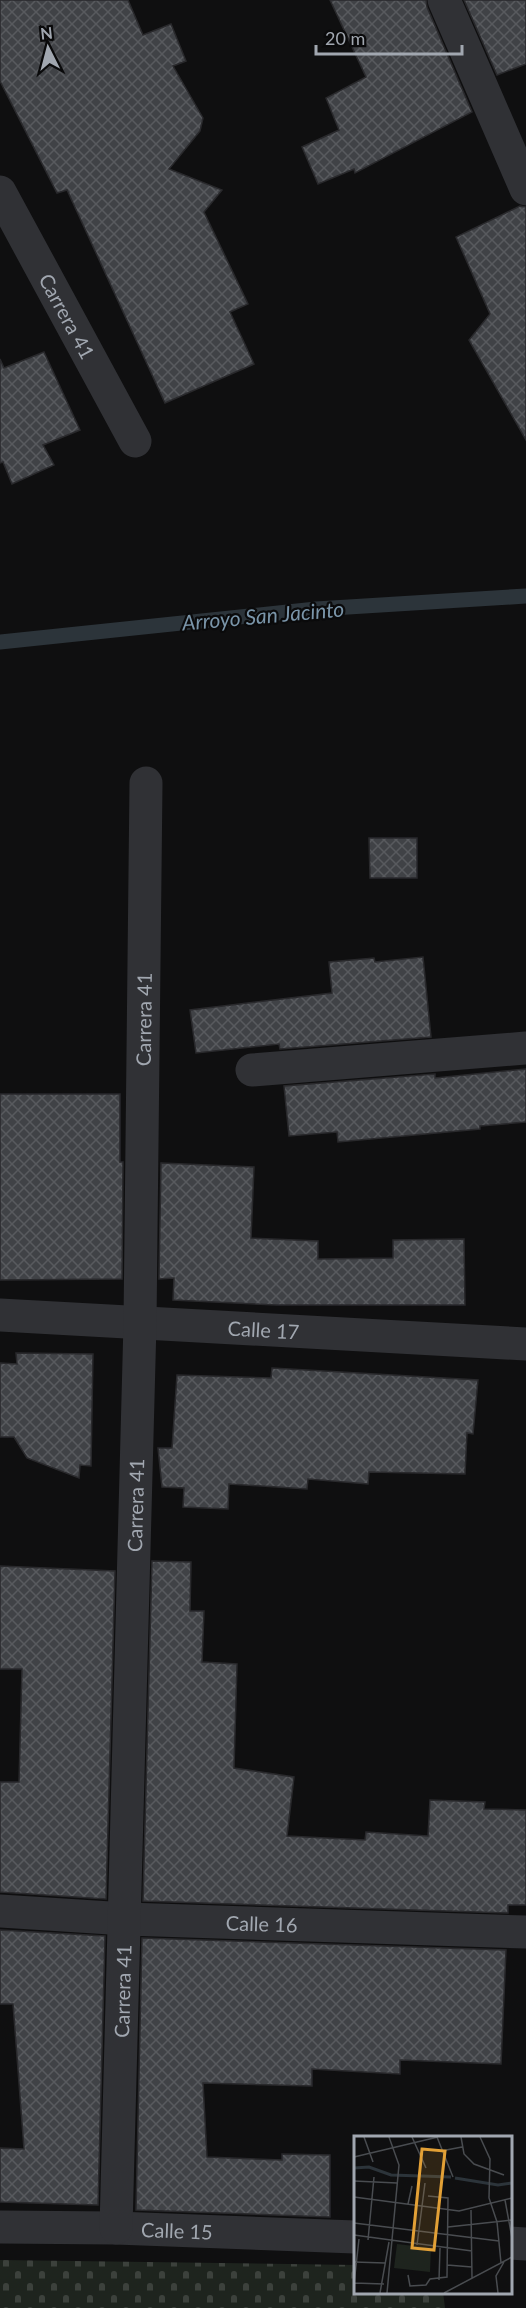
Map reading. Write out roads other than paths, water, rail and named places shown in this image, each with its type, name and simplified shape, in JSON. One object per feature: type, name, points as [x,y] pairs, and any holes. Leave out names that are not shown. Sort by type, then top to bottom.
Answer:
[{"type":"street","points":[[450,1],[526,189]]},
{"type":"street","name":"Carrera 41","points":[[0,192],[135,441]]},
{"type":"street","name":"Carrera 41","points":[[116,2228],[126,1919],[140,1323],[146,783]]},
{"type":"street","points":[[252,1070],[526,1048]]},
{"type":"street","name":"Calle 17","points":[[0,1315],[526,1344]]},
{"type":"street","name":"Calle 16","points":[[0,1911],[126,1919],[526,1932]]},
{"type":"street","name":"Calle 15","points":[[0,2227],[116,2228],[354,2237]]},
{"type":"street","points":[[511,2243],[526,2244]]},
{"type":"waterway","name":"Arroyo San Jacinto","points":[[0,642],[316,609],[526,596]]}]
